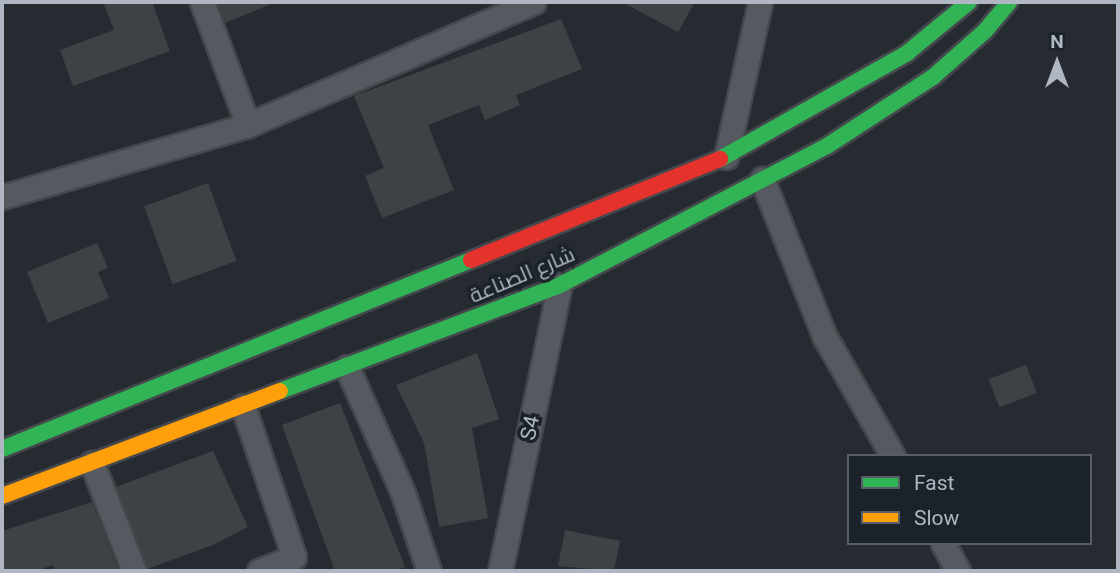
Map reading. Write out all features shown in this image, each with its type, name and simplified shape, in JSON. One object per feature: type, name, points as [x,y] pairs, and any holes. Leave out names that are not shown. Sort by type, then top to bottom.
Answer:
[{"type":"main road","name":"شارع الصناعة","points":[[2,449],[726,157],[907,53],[969,2]]},
{"type":"main road","name":"شارع الصناعة","points":[[2,496],[560,285],[827,146],[933,77],[985,31],[1009,2]]},
{"type":"street","points":[[202,2],[248,125]]},
{"type":"street","points":[[2,197],[248,125],[534,2]]},
{"type":"street","points":[[726,157],[760,2]]},
{"type":"street","points":[[762,179],[825,337],[892,454]]},
{"type":"street","name":"S4","points":[[500,571],[560,285]]},
{"type":"street","points":[[347,367],[403,493],[429,571]]},
{"type":"street","points":[[243,406],[294,557],[259,571]]},
{"type":"street","points":[[92,463],[134,571]]},
{"type":"street","points":[[944,545],[958,571]]},
{"type":"building","points":[[103,2],[152,2],[170,51],[73,86],[60,50],[114,30]]},
{"type":"building","points":[[217,2],[276,2],[225,23]]},
{"type":"building","points":[[622,2],[695,2],[678,32]]},
{"type":"building","points":[[561,19],[582,69],[516,95],[520,105],[485,120],[479,105],[428,125],[454,190],[382,218],[365,176],[384,168],[354,96]]},
{"type":"building","points":[[208,183],[236,261],[172,284],[144,206]]},
{"type":"building","points":[[97,243],[108,268],[98,272],[109,298],[48,323],[27,272]]},
{"type":"building","points":[[477,353],[499,419],[472,428],[488,518],[439,527],[424,443],[396,385]]},
{"type":"building","points":[[1026,365],[1037,393],[999,407],[989,379]]},
{"type":"building","points":[[340,403],[405,567],[394,571],[335,571],[282,425]]},
{"type":"building","points":[[213,451],[248,527],[213,545],[147,569],[116,487]]},
{"type":"building","points":[[92,502],[119,571],[55,571],[53,565],[36,571],[2,571],[2,531]]},
{"type":"building","points":[[565,530],[620,541],[614,571],[558,566]]},
{"type":"traffic: fast","points":[[720,159],[907,53],[969,2]]},
{"type":"traffic: fast","points":[[280,391],[560,285],[827,146],[933,77],[985,31],[1009,2]]},
{"type":"traffic: fast","points":[[2,449],[471,260]]},
{"type":"traffic: slow","points":[[2,496],[280,391]]},
{"type":"traffic: jam","points":[[471,260],[720,159]]}]
